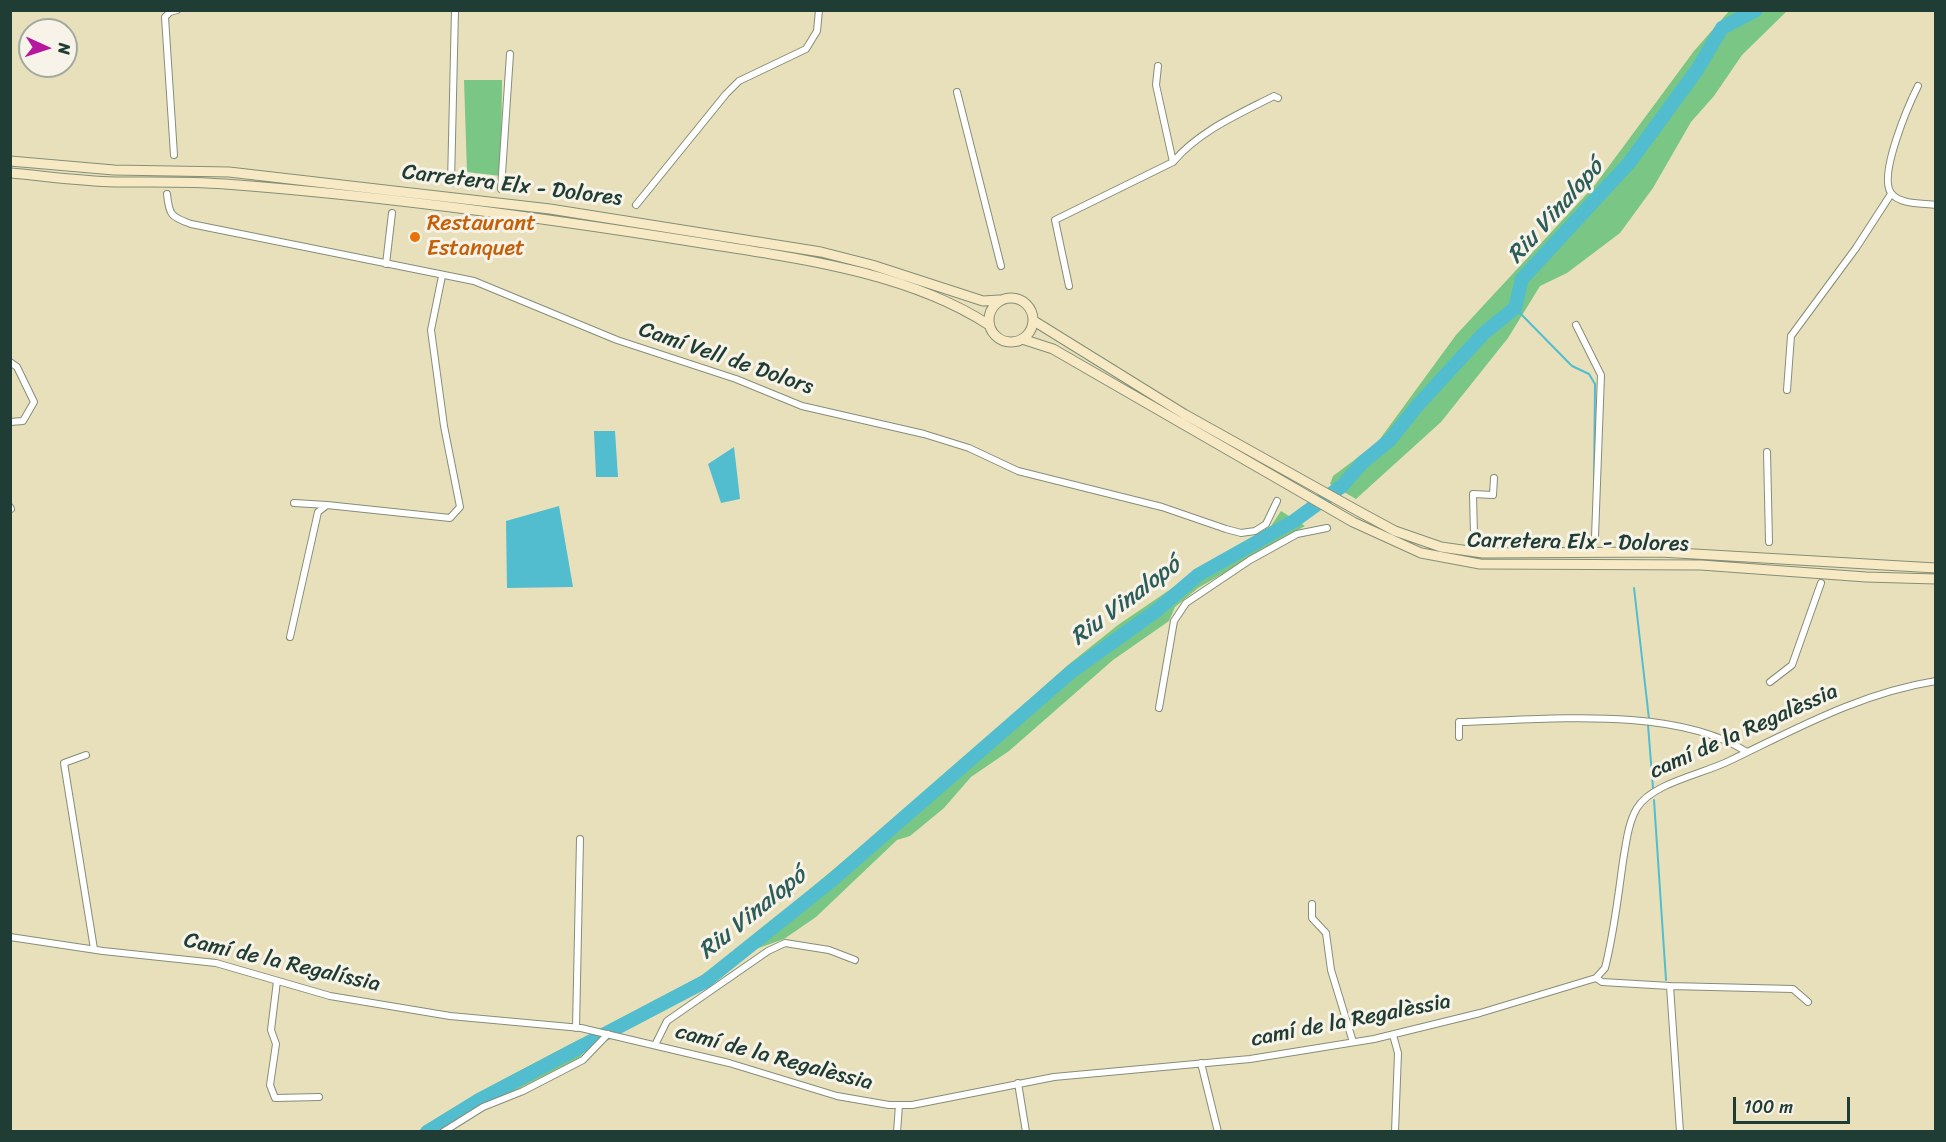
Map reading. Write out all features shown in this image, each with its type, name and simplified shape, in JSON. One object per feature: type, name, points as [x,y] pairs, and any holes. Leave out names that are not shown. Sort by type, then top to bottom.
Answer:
[{"type":"main road","name":"Carretera Elx - Dolores","points":[[10,161],[104,170],[229,172],[550,209],[802,249],[872,265],[983,301],[999,300]]},
{"type":"main road","name":"Carretera Elx - Dolores","points":[[10,173],[113,182],[199,182],[260,187],[445,207],[680,240],[789,257],[860,274],[966,310],[989,325]]},
{"type":"main road","points":[[1014,297],[1029,307],[1034,321],[1022,339],[1015,342],[1001,340],[989,325],[989,314],[999,300],[1014,297]]},
{"type":"main road","name":"Carretera Elx - Dolores","points":[[1034,321],[1184,414],[1358,512],[1418,540],[1483,553],[1671,552],[1935,568]]},
{"type":"main road","name":"Carretera Elx - Dolores","points":[[1022,339],[1053,349],[1353,522],[1421,553],[1480,564],[1701,565],[1866,577],[1935,579]]},
{"type":"street","points":[[174,155],[165,17],[177,10]]},
{"type":"street","points":[[451,183],[455,10]]},
{"type":"street","points":[[636,206],[739,81],[806,49],[817,31],[819,10]]},
{"type":"street","points":[[501,189],[510,54]]},
{"type":"street","points":[[1158,66],[1156,85],[1173,162]]},
{"type":"street","points":[[1918,86],[1899,126],[1887,183],[1891,194],[1903,201],[1935,205]]},
{"type":"street","points":[[957,92],[1001,266]]},
{"type":"street","points":[[1069,286],[1055,220],[1173,162],[1181,153],[1219,124],[1274,96],[1278,98]]},
{"type":"street","name":"Camí Vell de Dolors","points":[[166,194],[168,210],[175,218],[191,224],[474,281],[598,333],[736,379],[802,406],[924,434],[969,448],[1018,471],[1162,507],[1226,529],[1241,533],[1255,531],[1266,524],[1277,501]]},
{"type":"street","points":[[1787,390],[1791,336],[1856,248],[1891,194]]},
{"type":"street","points":[[386,264],[392,213]]},
{"type":"street","points":[[294,503],[450,518],[460,507],[444,426],[431,330],[442,276]]},
{"type":"street","points":[[1576,325],[1601,375],[1595,537]]},
{"type":"street","points":[[10,362],[17,367],[34,402],[23,421],[10,422]]},
{"type":"street","points":[[1767,452],[1769,542]]},
{"type":"street","points":[[1474,535],[1473,494],[1493,495],[1494,478]]},
{"type":"street","points":[[290,637],[318,512],[327,505]]},
{"type":"street","points":[[1160,708],[1174,621],[1186,603],[1250,560],[1296,534],[1327,528]]},
{"type":"street","points":[[1770,682],[1792,665],[1821,584]]},
{"type":"street","name":"camí de la Regalèssia","points":[[611,1035],[846,1098],[912,1105],[1018,1083],[1250,1059],[1353,1042],[1393,1035],[1521,1002],[1596,978],[1605,968],[1628,833],[1635,810],[1643,800],[1655,791],[1867,697],[1935,681]]},
{"type":"street","points":[[1459,736],[1459,722],[1577,719],[1647,722],[1690,728],[1731,742],[1747,752]]},
{"type":"street","points":[[86,755],[64,763],[94,949]]},
{"type":"street","points":[[579,1028],[580,839]]},
{"type":"street","points":[[1312,904],[1312,918],[1326,933],[1331,970],[1353,1042]]},
{"type":"street","name":"Camí de la Regalíssia","points":[[10,937],[216,963],[330,996],[450,1016],[579,1028],[611,1035]]},
{"type":"street","points":[[655,1045],[667,1021],[768,951],[785,943],[829,950],[855,960]]},
{"type":"street","points":[[1596,978],[1602,982],[1670,986],[1793,989],[1808,1002]]},
{"type":"street","points":[[277,981],[271,1029],[276,1044],[270,1085],[275,1098],[319,1097]]},
{"type":"street","points":[[1670,986],[1680,1131]]},
{"type":"street","points":[[443,1131],[483,1107],[523,1091],[583,1060],[611,1035]]},
{"type":"street","points":[[1393,1035],[1398,1053],[1395,1131]]},
{"type":"street","points":[[1201,1063],[1218,1131]]},
{"type":"street","points":[[1018,1083],[1026,1131]]},
{"type":"street","points":[[897,1131],[899,1105]]},
{"type":"green space","points":[[1730,10],[1787,11],[1742,55],[1714,96],[1691,122],[1653,188],[1620,233],[1567,273],[1540,286],[1508,338],[1441,422],[1356,499],[1330,484],[1333,476],[1377,443],[1456,335],[1595,185],[1694,51]]},
{"type":"green space","points":[[464,80],[502,80],[501,176],[467,172]]},
{"type":"green space","points":[[1281,511],[1305,526],[1198,588],[1175,607],[1169,621],[1113,660],[1009,751],[971,777],[944,808],[910,836],[897,840],[816,917],[784,939],[753,950],[704,988],[633,1027],[626,1029],[610,1025],[699,977],[730,956],[933,786],[1068,665],[1118,625],[1209,563],[1271,526]]},
{"type":"green space","points":[[580,1039],[596,1040],[579,1058],[435,1131],[416,1132],[491,1086]]},
{"type":"water","points":[[594,431],[615,431],[618,477],[596,477]]},
{"type":"water","points":[[734,447],[740,499],[721,503],[708,464]]},
{"type":"water","points":[[559,506],[573,587],[507,588],[506,521]]},
{"type":"waterway","name":"Riu Vinalopó","points":[[427,1132],[479,1100],[706,981],[831,881],[1071,672],[1156,611],[1198,575],[1294,521],[1342,486],[1362,463],[1390,440],[1417,406],[1484,333],[1515,308],[1522,279],[1629,163],[1697,70],[1722,28],[1756,10]]},
{"type":"waterway","points":[[1515,308],[1572,366],[1589,374],[1595,384],[1594,488]]},
{"type":"waterway","points":[[1634,588],[1649,719]]},
{"type":"waterway","points":[[1648,725],[1653,788]]},
{"type":"waterway","points":[[1654,800],[1666,980]]},
{"type":"place","name":"Restaurant Estanquet","points":[[415,237]]}]
